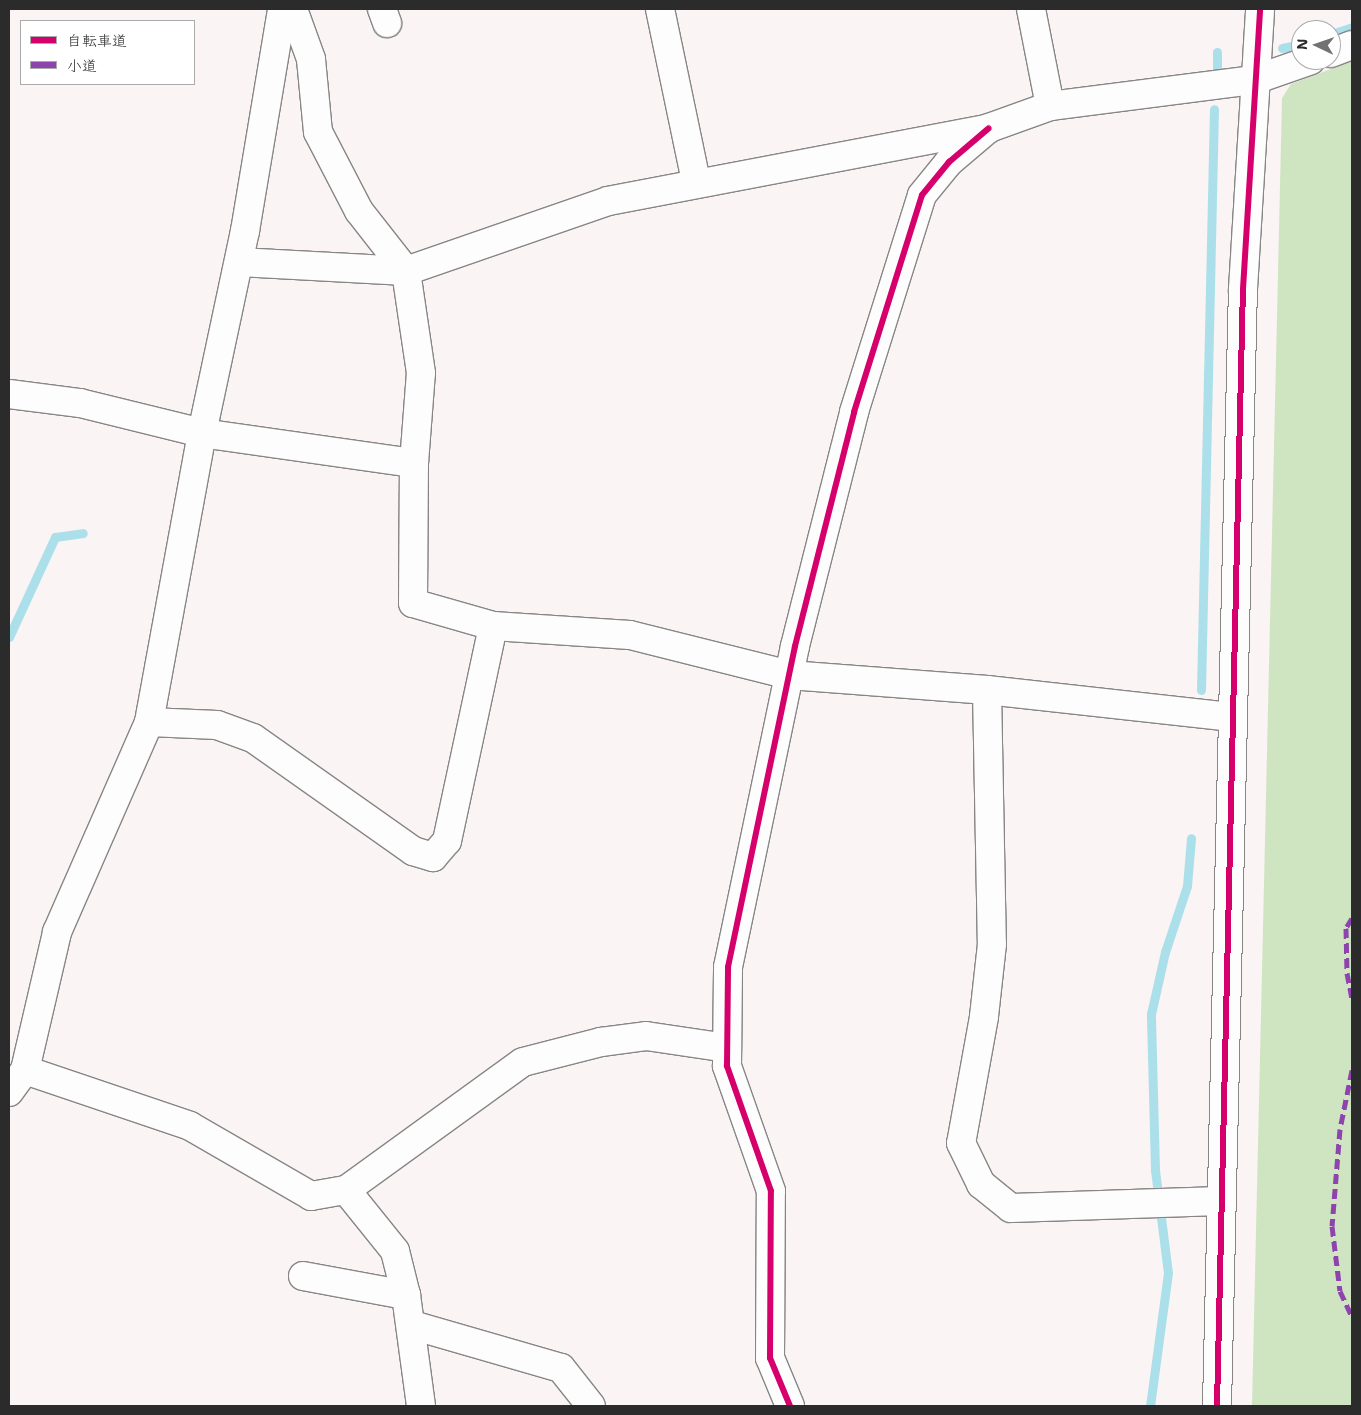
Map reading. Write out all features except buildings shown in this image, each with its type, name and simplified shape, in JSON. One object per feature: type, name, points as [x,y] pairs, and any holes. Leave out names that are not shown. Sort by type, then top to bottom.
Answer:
[{"type":"street","points":[[9,1092],[25,1070],[57,932],[149,722],[202,433],[239,262],[282,9]]},
{"type":"street","points":[[293,9],[311,59],[318,132],[359,211],[406,271],[422,373],[414,463],[413,603],[493,626],[630,635],[789,675],[987,690],[1232,717]]},
{"type":"street","points":[[660,9],[696,182]]},
{"type":"street","points":[[1031,9],[1050,106]]},
{"type":"street","points":[[1217,1406],[1243,289],[1254,80],[1260,9]]},
{"type":"street","points":[[239,262],[406,271],[608,201],[696,182],[989,128],[1050,106],[1254,80],[1291,67]]},
{"type":"street","points":[[790,1406],[770,1358],[771,1191],[727,1066],[728,967],[789,675],[854,412],[922,195],[949,162],[989,128]]},
{"type":"street","points":[[9,394],[80,403],[202,433],[414,463]]},
{"type":"street","points":[[149,722],[217,725],[253,738],[413,851],[433,856],[447,841],[493,626]]},
{"type":"street","points":[[987,690],[992,944],[984,1017],[961,1143],[981,1184],[1011,1208],[1221,1202]]},
{"type":"street","points":[[25,1070],[190,1126],[311,1196],[346,1190],[523,1062],[601,1042],[646,1036],[727,1048]]},
{"type":"street","points":[[346,1190],[395,1252],[412,1325],[421,1406]]},
{"type":"street","points":[[303,1276],[406,1295]]},
{"type":"street","points":[[412,1325],[561,1368],[591,1406]]},
{"type":"green space","points":[[1352,61],[1352,1406],[1252,1406],[1282,98],[1291,84],[1328,70],[1341,70],[1341,65]]},
{"type":"waterway","points":[[1341,31],[1352,27]]},
{"type":"waterway","points":[[1282,48],[1291,46]]},
{"type":"waterway","points":[[1217,52],[1217,68]]},
{"type":"waterway","points":[[1201,690],[1214,109]]},
{"type":"waterway","points":[[9,637],[55,537],[83,533]]},
{"type":"waterway","points":[[1150,1406],[1168,1273],[1155,1170],[1151,1014],[1165,952],[1187,886],[1191,838]]},
{"type":"marked path","points":[[1352,918],[1346,928],[1347,973],[1352,999]]},
{"type":"marked path","points":[[1352,1070],[1340,1129],[1332,1226],[1340,1291],[1352,1317]]},
{"type":"cycle path","points":[[1217,1406],[1243,289],[1260,9]]},
{"type":"cycle path","points":[[790,1406],[770,1358],[771,1191],[727,1066],[728,967],[795,646],[854,412],[922,195],[949,162],[989,128]]}]
